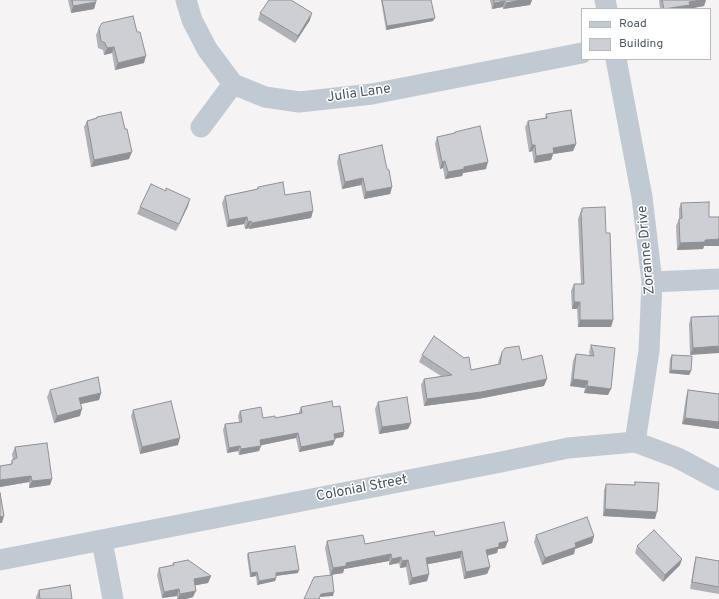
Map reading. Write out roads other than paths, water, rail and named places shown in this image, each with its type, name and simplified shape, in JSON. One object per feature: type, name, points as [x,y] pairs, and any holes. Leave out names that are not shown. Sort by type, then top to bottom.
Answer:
[{"type":"street","points":[[186,0],[192,20],[207,49],[233,84],[201,127]]},
{"type":"street","name":"Julia Lane","points":[[233,84],[265,96],[299,102],[372,94],[581,53]]},
{"type":"street","name":"Zoranne Drive","points":[[616,60],[642,197],[652,282],[649,351],[636,442]]},
{"type":"street","points":[[652,282],[719,279]]},
{"type":"street","name":"Colonial Street","points":[[0,560],[568,448],[636,442],[678,458],[719,480]]},
{"type":"street","points":[[102,541],[113,599]]}]
